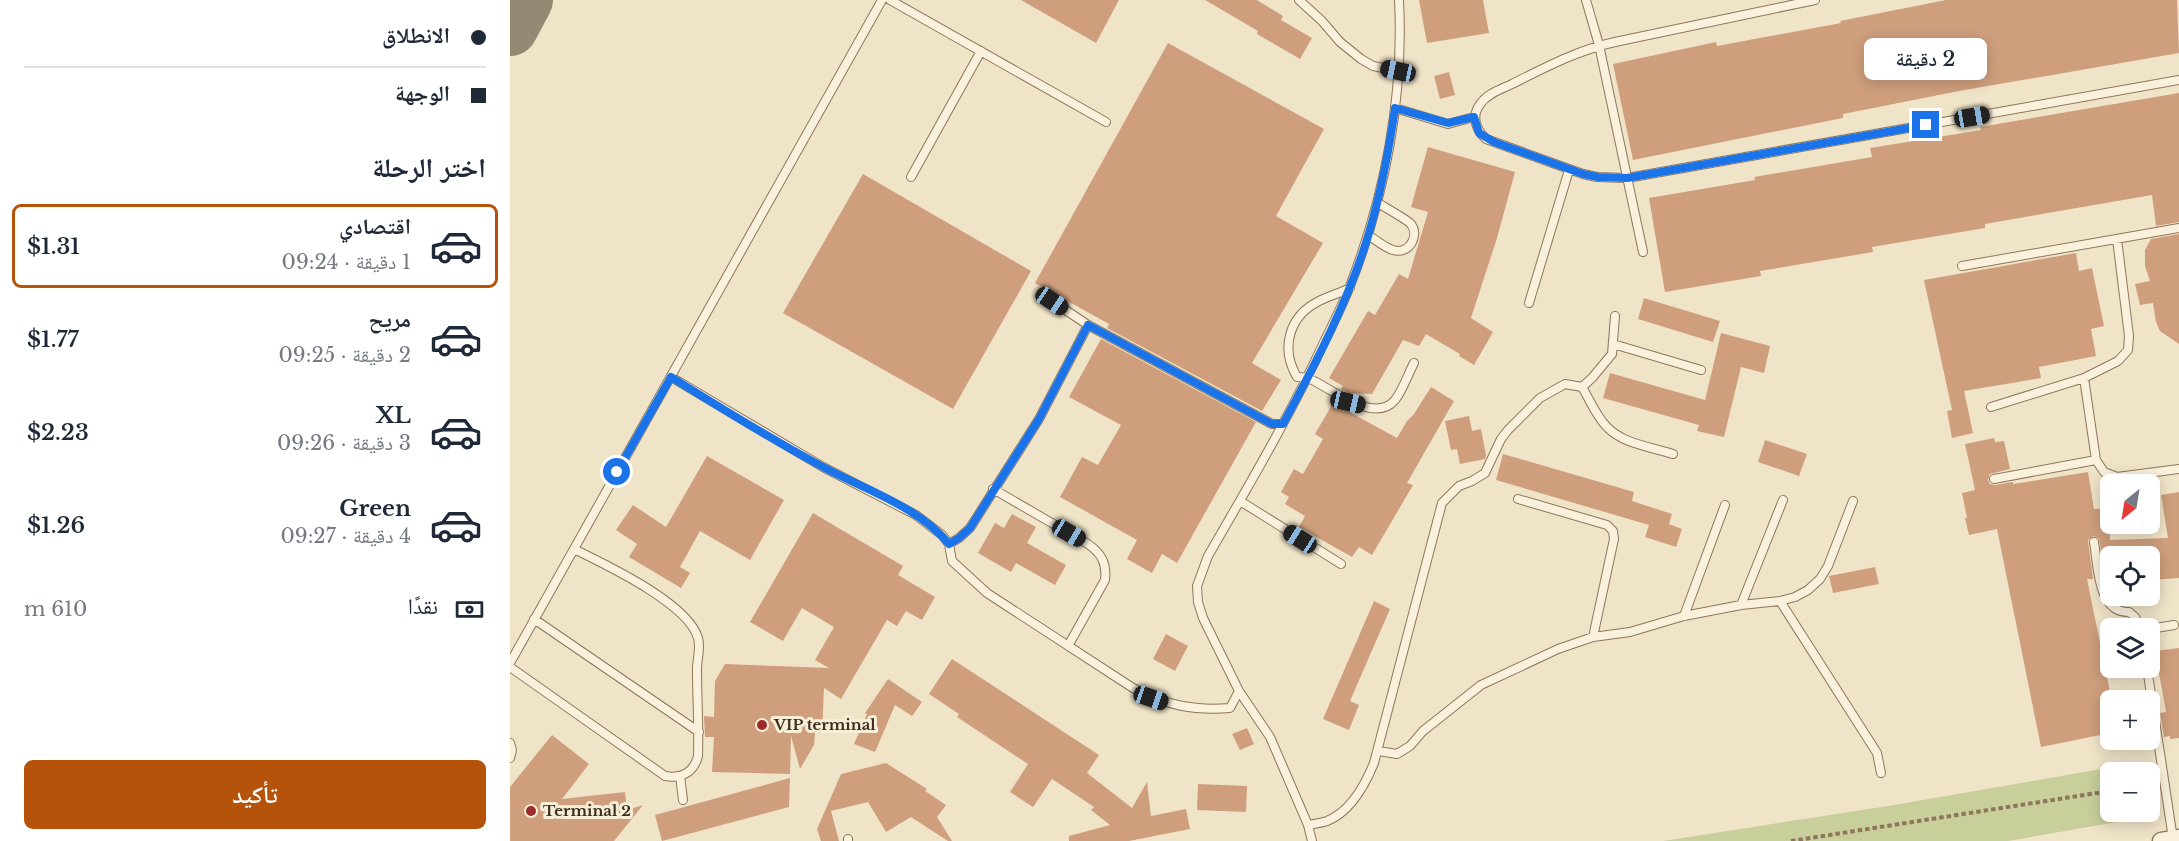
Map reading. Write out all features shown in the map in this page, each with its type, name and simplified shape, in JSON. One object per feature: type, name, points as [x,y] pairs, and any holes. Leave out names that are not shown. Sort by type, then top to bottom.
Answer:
[{"type":"lane","points":[[574,549],[648,589],[694,627],[700,644],[697,667],[698,756],[696,763],[687,774],[680,777],[665,776],[510,665],[534,619],[882,0]]},
{"type":"lane","points":[[890,0],[1106,122]]},
{"type":"lane","points":[[1299,0],[1340,42],[1361,59],[1373,66],[1398,71]]},
{"type":"lane","points":[[1312,841],[1308,825],[1270,737],[1239,691],[1203,618],[1198,602],[1197,586],[1208,556],[1308,377],[1350,287],[1368,235],[1378,203],[1388,156],[1395,108],[1399,0]]},
{"type":"lane","points":[[1586,0],[1599,45],[1643,252]]},
{"type":"lane","points":[[1815,0],[1599,45],[1567,56],[1483,100],[1474,117],[1479,133],[1486,139],[1569,170],[1598,177],[1627,178],[2179,80]]},
{"type":"lane","points":[[911,177],[981,51]]},
{"type":"lane","points":[[1395,108],[1448,123],[1474,117]]},
{"type":"lane","points":[[1529,303],[1569,170]]},
{"type":"lane","points":[[1368,235],[1393,250],[1410,247],[1414,239],[1414,230],[1409,222],[1378,203]]},
{"type":"lane","points":[[1962,266],[2179,228]]},
{"type":"lane","points":[[1991,407],[2084,378],[2118,361],[2128,350],[2117,238]]},
{"type":"lane","points":[[1350,287],[1306,309],[1296,321],[1287,351],[1289,364],[1297,376],[1308,377],[1348,402],[1383,408],[1396,399],[1414,363]]},
{"type":"lane","points":[[1052,301],[1088,325],[1272,424],[1283,424]]},
{"type":"lane","points":[[1582,387],[1612,354],[1615,315]]},
{"type":"lane","points":[[949,544],[970,528],[1039,419],[1088,325]]},
{"type":"lane","points":[[1613,344],[1701,370]]},
{"type":"lane","points":[[671,377],[823,467],[916,515],[942,535],[949,544],[952,561],[987,593],[1151,698],[1170,704],[1210,709],[1230,708],[1239,691]]},
{"type":"lane","points":[[2084,378],[2097,460],[2104,472],[2117,477],[2179,469]]},
{"type":"lane","points":[[1308,825],[1327,821],[1350,803],[1364,787],[1379,751],[1442,503],[1459,486],[1485,472],[1502,439],[1540,398],[1565,384],[1582,387]]},
{"type":"lane","points":[[1582,387],[1601,420],[1612,432],[1627,440],[1673,454]]},
{"type":"lane","points":[[1994,478],[2097,460]]},
{"type":"lane","points":[[993,489],[1088,544],[1103,559],[1106,569],[1105,580],[1068,646]]},
{"type":"lane","points":[[1518,499],[1607,525],[1613,531],[1614,539],[1593,637]]},
{"type":"lane","points":[[1741,605],[1783,500]]},
{"type":"lane","points":[[1240,501],[1341,564]]},
{"type":"lane","points":[[1379,751],[1397,754],[1410,746],[1423,731],[1481,685],[1558,649],[1593,637],[1630,632],[1684,616],[1741,605],[1780,602],[1795,597],[1808,590],[1820,579],[1828,566],[1853,501]]},
{"type":"lane","points":[[1684,616],[1725,505]]},
{"type":"lane","points":[[2094,542],[2105,596],[2115,608],[2122,612],[2129,612],[2135,618]]},
{"type":"lane","points":[[1780,602],[1877,753],[1881,773]]},
{"type":"lane","points":[[534,619],[699,732]]},
{"type":"lane","points":[[2160,627],[2174,625]]},
{"type":"lane","points":[[2147,678],[2171,839]]},
{"type":"lane","points":[[510,743],[512,750],[510,758]]},
{"type":"lane","points":[[680,777],[683,800]]},
{"type":"path","points":[[1791,841],[2100,793]]},
{"type":"green space","points":[[2100,769],[2100,822],[2117,822],[2008,841],[1663,841],[1888,806]]},
{"type":"building","points":[[1021,0],[1119,0],[1096,43]]},
{"type":"building","points":[[1205,0],[1257,0],[1283,16],[1281,20],[1312,38],[1300,59]]},
{"type":"building","points":[[1419,0],[1483,0],[1489,33],[1427,43]]},
{"type":"building","points":[[1946,0],[2177,0],[2179,53],[1959,91],[1843,114],[1843,118],[1633,160],[1613,64],[1716,42],[1717,46],[1841,23],[1840,21]]},
{"type":"building","points":[[1168,43],[1324,129],[1276,216],[1323,243],[1252,363],[1281,380],[1262,411],[1107,328],[1109,324],[1035,283]]},
{"type":"building","points":[[1449,72],[1455,95],[1440,99],[1434,76]]},
{"type":"building","points":[[2179,93],[2179,222],[2156,226],[2152,195],[1985,224],[1985,228],[1872,247],[1873,252],[1760,271],[1761,276],[1665,292],[1649,198],[1872,157],[1870,148]]},
{"type":"building","points":[[1428,147],[1515,172],[1497,238],[1471,318],[1493,332],[1474,365],[1426,334],[1419,346],[1403,340],[1372,394],[1348,393],[1341,389],[1343,386],[1329,378],[1368,311],[1375,315],[1399,274],[1408,279],[1428,212],[1411,207]]},
{"type":"building","points":[[863,174],[1031,271],[953,409],[783,313]]},
{"type":"building","points":[[2179,234],[2179,344],[2160,331],[2153,303],[2140,305],[2135,284],[2150,281],[2145,266],[2145,250],[2151,239]]},
{"type":"building","points":[[2076,253],[2079,271],[2092,268],[2104,326],[2091,329],[2096,356],[2039,367],[2041,378],[1964,391],[1973,433],[1952,438],[1947,411],[1952,410],[1924,280]]},
{"type":"building","points":[[1644,298],[1720,321],[1713,342],[1638,319]]},
{"type":"building","points":[[1721,333],[1770,346],[1764,373],[1741,367],[1724,437],[1697,431],[1699,425],[1603,398],[1610,373],[1705,400]]},
{"type":"building","points":[[1101,339],[1256,422],[1177,563],[1162,554],[1152,573],[1127,559],[1137,540],[1060,497],[1082,457],[1098,465],[1121,425],[1069,397]]},
{"type":"building","points":[[1431,387],[1454,401],[1407,483],[1413,485],[1372,555],[1359,547],[1352,557],[1299,527],[1305,516],[1285,504],[1289,497],[1281,492],[1294,469],[1303,474],[1323,439],[1315,434],[1333,403],[1397,438]]},
{"type":"building","points":[[1469,416],[1472,431],[1481,429],[1486,455],[1485,459],[1460,464],[1457,449],[1451,450],[1445,421]]},
{"type":"building","points":[[1994,438],[1995,442],[2004,441],[2010,469],[1990,474],[1988,480],[1990,484],[2013,482],[2013,484],[2088,472],[2094,509],[2100,509],[2100,534],[2110,534],[2110,540],[2168,538],[2161,495],[2179,492],[2179,578],[2160,579],[2160,546],[2100,546],[2099,539],[2094,536],[2088,540],[2093,579],[2087,579],[2100,643],[2100,678],[2107,678],[2110,690],[2100,690],[2100,735],[2041,747],[1997,529],[1969,535],[1962,493],[1975,490],[1965,444]]},
{"type":"building","points":[[1765,440],[1807,454],[1799,476],[1758,462]]},
{"type":"building","points":[[1503,454],[1634,492],[1632,501],[1672,514],[1669,524],[1682,529],[1676,547],[1645,537],[1649,525],[1496,480]]},
{"type":"building","points":[[707,456],[784,500],[750,560],[700,531],[680,567],[690,573],[681,588],[629,557],[637,544],[616,530],[633,505],[666,527]]},
{"type":"building","points":[[813,513],[903,566],[898,575],[935,597],[922,620],[906,611],[897,626],[887,620],[841,699],[824,688],[822,733],[815,733],[814,745],[800,769],[791,736],[790,774],[712,772],[714,737],[705,737],[704,716],[714,717],[715,681],[725,664],[829,668],[815,660],[834,627],[802,608],[783,641],[750,622]]},
{"type":"building","points":[[1012,514],[1036,527],[1027,543],[1066,565],[1055,585],[1016,563],[1011,572],[978,553],[995,523],[1004,528]]},
{"type":"building","points":[[1875,567],[1879,584],[1833,593],[1829,576]]},
{"type":"building","points":[[1374,601],[1390,609],[1350,701],[1359,705],[1349,730],[1323,719]]},
{"type":"building","points":[[1166,634],[1188,646],[1175,671],[1153,659]]},
{"type":"building","points":[[2179,648],[2179,738],[2164,737],[2160,713],[2166,712],[2160,678],[2160,650]]},
{"type":"building","points":[[952,659],[1099,755],[1087,773],[1132,808],[1147,782],[1151,816],[1186,809],[1190,829],[1129,841],[1069,841],[1069,836],[1110,825],[1091,810],[1094,807],[1052,779],[1033,807],[1010,792],[1028,764],[957,717],[959,714],[929,694]]},
{"type":"building","points":[[888,679],[922,702],[912,716],[895,705],[875,752],[854,744],[867,714],[865,713]]},
{"type":"building","points":[[1247,728],[1254,744],[1240,750],[1232,734]]},
{"type":"building","points":[[552,735],[589,764],[562,799],[625,792],[627,810],[643,805],[614,841],[510,841],[510,787]]},
{"type":"building","points":[[886,763],[927,789],[925,791],[946,805],[937,817],[952,841],[948,841],[911,817],[886,832],[868,802],[831,811],[839,841],[821,841],[817,829],[841,774]]},
{"type":"building","points":[[790,778],[789,807],[662,841],[655,815]]},
{"type":"building","points":[[1198,784],[1247,786],[1246,812],[1197,810]]},
{"type":"taxiway","points":[[510,28],[525,0]]},
{"type":"place","name":"VIP terminal","points":[[762,725]]},
{"type":"place","name":"Terminal 2","points":[[531,811]]},
{"type":"route","points":[[617,472],[671,377],[823,467],[916,515],[942,535],[949,544],[970,528],[1039,419],[1088,325],[1272,424],[1283,424],[1308,377],[1350,287],[1378,203],[1395,108],[1448,123],[1474,117],[1479,133],[1486,139],[1569,170],[1612,178],[1627,178],[1926,125]]}]
